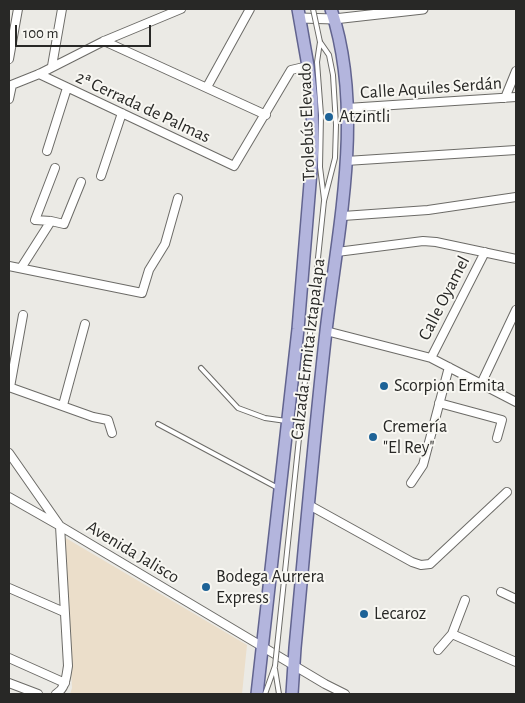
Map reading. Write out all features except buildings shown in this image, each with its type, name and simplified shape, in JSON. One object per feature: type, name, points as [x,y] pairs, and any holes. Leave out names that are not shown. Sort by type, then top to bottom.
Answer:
[{"type":"main road","name":"Calzada Ermita Iztapalapa","points":[[257,694],[306,247],[313,147],[312,101],[299,14]]},
{"type":"main road","name":"Calzada Ermita Iztapalapa","points":[[292,694],[308,506],[326,331],[343,216],[347,108],[344,75],[332,14]]},
{"type":"street","points":[[9,59],[18,9]]},
{"type":"street","points":[[52,66],[62,9]]},
{"type":"street","points":[[9,99],[10,85],[39,74],[104,41],[181,9]]},
{"type":"street","points":[[207,87],[250,9]]},
{"type":"street","points":[[290,9],[299,14],[423,9]]},
{"type":"street","points":[[104,41],[266,114],[292,70],[308,66]]},
{"type":"street","points":[[505,98],[516,71]]},
{"type":"street","name":"2ª Cerrada de Palmas","points":[[39,74],[234,166],[266,114]]},
{"type":"street","points":[[47,151],[67,88]]},
{"type":"street","name":"Calle Aquiles Serdán","points":[[347,108],[516,97]]},
{"type":"street","points":[[101,176],[122,112]]},
{"type":"street","points":[[346,161],[516,150]]},
{"type":"street","points":[[55,168],[35,220],[51,220],[64,224],[81,182]]},
{"type":"street","points":[[343,216],[428,210],[516,197]]},
{"type":"street","points":[[9,266],[142,293],[149,270],[164,244],[178,198]]},
{"type":"street","points":[[21,268],[51,220]]},
{"type":"street","points":[[337,252],[423,241],[516,259]]},
{"type":"street","name":"Calle Oyamel","points":[[431,358],[485,252]]},
{"type":"street","points":[[482,384],[516,310]]},
{"type":"street","points":[[23,315],[9,387],[92,417],[108,420],[112,433]]},
{"type":"street","points":[[63,405],[85,324]]},
{"type":"street","points":[[326,331],[431,358],[516,402]]},
{"type":"street","points":[[411,483],[423,465],[449,366]]},
{"type":"street","points":[[439,403],[502,420],[497,438]]},
{"type":"street","name":"Avenida Jalisco","points":[[9,453],[60,526],[345,694]]},
{"type":"street","points":[[308,506],[412,562],[421,565],[430,564],[507,492]]},
{"type":"street","points":[[9,497],[60,526],[68,666],[65,683],[56,694]]},
{"type":"street","points":[[9,588],[64,612]]},
{"type":"street","points":[[501,592],[516,599]]},
{"type":"street","points":[[438,650],[452,634],[466,600]]},
{"type":"street","points":[[452,634],[516,662]]},
{"type":"street","points":[[9,658],[65,683]]},
{"type":"street","points":[[9,683],[38,694]]},
{"type":"lane","name":"Trolebús Elevado","points":[[265,694],[275,666],[324,201],[335,158],[336,125],[333,75],[329,55],[320,42],[313,9]]},
{"type":"lane","name":"Trolebús Elevado","points":[[320,42],[316,62],[321,115],[320,166],[324,201]]},
{"type":"lane","points":[[201,368],[238,408],[266,418],[288,421]]},
{"type":"lane","points":[[158,424],[280,489]]},
{"type":"lane","name":"Trolebús Elevado","points":[[275,666],[279,694]]},
{"type":"shaded area","points":[[64,537],[247,645],[242,694],[70,694],[72,688]]},
{"type":"place","name":"Atzintli","points":[[329,117]]},
{"type":"place","name":"Scorpion Ermita","points":[[384,386]]},
{"type":"place","name":"Cremería \"El Rey\"","points":[[373,437]]},
{"type":"place","name":"Bodega Aurrera Express","points":[[206,587]]},
{"type":"place","name":"Lecaroz","points":[[364,614]]}]
